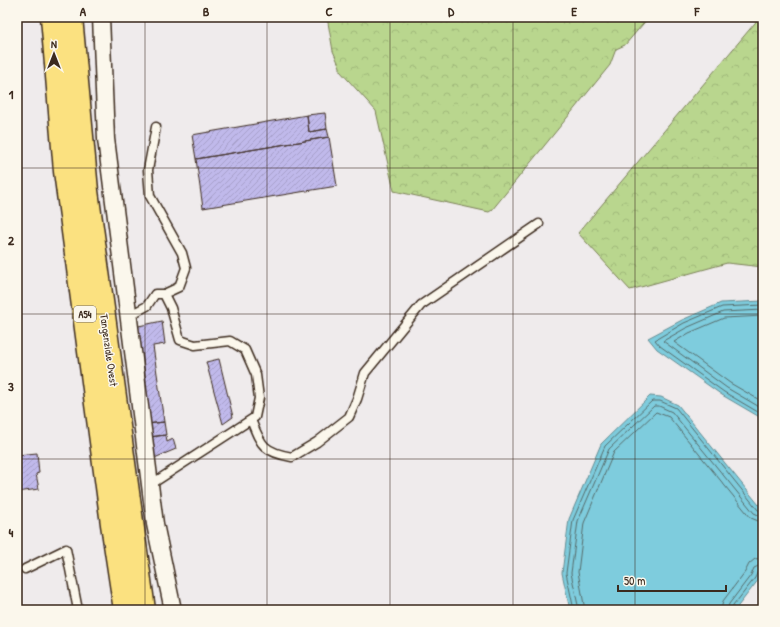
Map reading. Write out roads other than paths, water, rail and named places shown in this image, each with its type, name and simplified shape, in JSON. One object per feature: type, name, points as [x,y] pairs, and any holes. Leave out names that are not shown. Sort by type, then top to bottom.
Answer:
[{"type":"highway","name":"Tangenziale Ovest","points":[[52,17],[65,170],[125,610]]},
{"type":"highway","name":"Tangenziale Ovest","points":[[71,17],[88,191],[144,610]]},
{"type":"street","points":[[101,17],[106,139],[155,524],[173,610]]},
{"type":"lane","points":[[128,316],[147,306],[156,294],[164,294],[179,287],[186,268],[182,253],[150,196],[148,170],[156,127]]},
{"type":"lane","points":[[251,420],[260,442],[274,454],[292,457],[317,442],[349,416],[357,399],[365,374],[421,305],[539,224]]},
{"type":"lane","points":[[150,485],[255,418],[259,398],[256,375],[245,350],[230,340],[195,345],[180,340],[171,308],[164,294]]},
{"type":"lane","points":[[25,569],[66,549],[78,610]]},
{"type":"water","points":[[763,301],[763,419],[722,395],[657,349],[648,338],[682,320],[721,303]]},
{"type":"water","points":[[650,396],[661,397],[678,405],[763,510],[763,567],[759,579],[735,610],[570,610],[562,573],[569,519],[601,444]]}]
